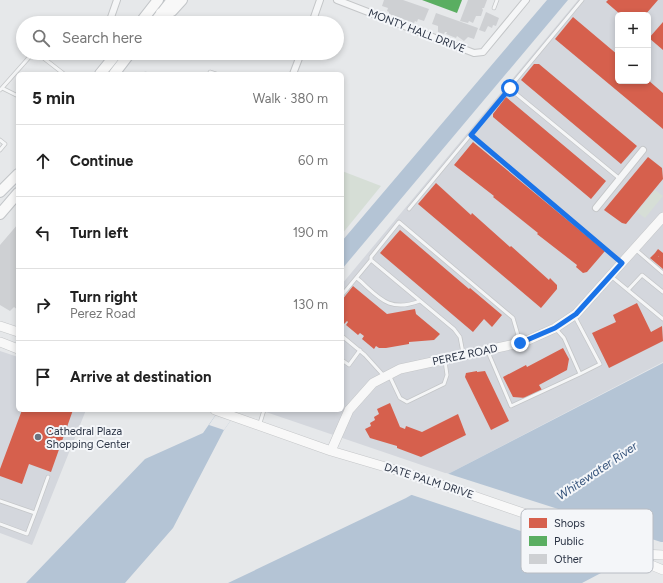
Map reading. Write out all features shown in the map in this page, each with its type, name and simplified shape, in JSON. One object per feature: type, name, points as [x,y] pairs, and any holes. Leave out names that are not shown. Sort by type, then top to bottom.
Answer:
[{"type":"main road","points":[[145,16],[158,0]]},
{"type":"main road","points":[[160,16],[172,0]]},
{"type":"main road","points":[[162,13],[172,11],[182,0]]},
{"type":"main road","points":[[102,72],[111,60]]},
{"type":"main road","points":[[116,72],[125,60]]},
{"type":"main road","points":[[0,192],[16,176]]},
{"type":"main road","points":[[0,214],[16,195]]},
{"type":"main road","points":[[0,214],[16,202]]},
{"type":"main road","name":"PEREZ ROAD","points":[[331,451],[348,410],[373,383],[400,369],[520,343],[555,328],[574,316],[663,217]]},
{"type":"main road","points":[[0,326],[16,331]]},
{"type":"main road","points":[[0,342],[16,348]]},
{"type":"main road","name":"DATE PALM DRIVE","points":[[221,412],[331,451],[416,476],[521,512]]},
{"type":"main road","name":"DATE PALM DRIVE","points":[[653,555],[663,555]]},
{"type":"main road","name":"DATE PALM DRIVE","points":[[653,566],[663,570]]},
{"type":"street","points":[[111,16],[117,0]]},
{"type":"street","points":[[314,16],[320,0]]},
{"type":"street","name":"MONTY HALL DRIVE","points":[[337,0],[474,54],[483,52],[526,0]]},
{"type":"street","points":[[294,72],[298,60]]},
{"type":"street","points":[[596,208],[643,150]]},
{"type":"lane","points":[[494,8],[497,0]]},
{"type":"lane","points":[[409,209],[582,0]]},
{"type":"lane","points":[[18,71],[27,60]]},
{"type":"lane","points":[[44,60],[60,72]]},
{"type":"lane","points":[[16,73],[1,89],[16,95]]},
{"type":"lane","points":[[510,88],[620,179]]},
{"type":"lane","points":[[471,135],[622,263]]},
{"type":"lane","points":[[0,140],[5,144],[0,150]]},
{"type":"lane","points":[[344,293],[371,260],[371,257],[399,222],[512,318],[520,343]]},
{"type":"lane","points":[[635,249],[663,273]]},
{"type":"lane","points":[[371,260],[454,330],[460,337],[464,355]]},
{"type":"lane","points":[[628,290],[642,275],[663,292]]},
{"type":"lane","points":[[611,276],[663,319]]},
{"type":"lane","points":[[356,278],[378,297],[393,306],[409,305],[420,301]]},
{"type":"lane","points":[[487,350],[511,406],[600,364],[574,316]]},
{"type":"lane","points":[[555,328],[564,338],[580,374]]},
{"type":"lane","points":[[344,338],[360,350],[386,375],[400,398],[408,402],[444,384],[447,375],[444,359]]},
{"type":"lane","points":[[344,361],[349,365],[360,350]]},
{"type":"lane","points":[[259,426],[263,412]]},
{"type":"lane","points":[[0,524],[28,534],[48,477]]},
{"type":"lane","points":[[0,501],[35,513]]},
{"type":"shaded area","points":[[578,0],[663,0],[663,362],[448,474],[266,412],[344,412],[344,282]]},
{"type":"shaded area","points":[[344,172],[381,186],[344,232]]},
{"type":"shaded area","points":[[655,190],[663,196],[645,218],[637,212]]},
{"type":"shaded area","points":[[0,351],[16,356],[16,412],[85,412],[32,545],[0,533]]},
{"type":"water","points":[[547,0],[568,0],[344,267],[344,239]]},
{"type":"water","name":"Whitewater River","points":[[663,363],[663,542],[653,546],[653,509],[521,509],[521,573],[601,573],[582,583],[228,583],[406,498],[448,474]]},
{"type":"water","points":[[218,412],[237,412],[224,430],[173,528],[125,583],[26,583],[145,459],[203,433]]},
{"type":"pier","points":[[218,412],[237,412],[224,430],[209,425]]},
{"type":"pier","points":[[446,473],[558,509],[521,509],[521,531],[409,494]]},
{"type":"pier","points":[[653,539],[661,542],[653,546]]},
{"type":"building: Shops","points":[[608,0],[658,0],[648,12],[618,12],[606,2]]},
{"type":"building: Shops","points":[[573,17],[615,52],[615,84],[651,84],[651,83],[663,93],[663,129],[555,39]]},
{"type":"building: Shops","points":[[663,22],[663,50],[651,40],[651,36]]},
{"type":"building: Shops","points":[[534,64],[539,64],[637,146],[621,164],[521,80]]},
{"type":"building: Shops","points":[[506,97],[606,181],[591,199],[493,117],[493,114]]},
{"type":"building: Shops","points":[[473,142],[605,251],[587,272],[583,273],[576,267],[577,265],[454,165]]},
{"type":"building: Shops","points":[[648,157],[662,168],[663,179],[626,224],[622,223],[604,210]]},
{"type":"building: Shops","points":[[436,183],[471,215],[472,213],[510,247],[511,246],[549,280],[550,278],[557,285],[557,289],[541,308],[418,204]]},
{"type":"building: Shops","points":[[400,230],[502,315],[492,327],[484,319],[473,332],[380,253]]},
{"type":"building: Shops","points":[[658,249],[663,253],[663,269],[650,258]]},
{"type":"building: Shops","points":[[353,286],[387,314],[415,309],[416,314],[440,334],[434,340],[409,342],[409,344],[386,348],[379,348],[376,346],[374,349],[362,339],[364,336],[360,333],[358,335],[346,325],[348,322],[347,321],[344,324],[344,297]]},
{"type":"building: Shops","points":[[637,303],[651,332],[662,326],[663,341],[609,368],[592,333],[616,322],[613,315]]},
{"type":"building: Shops","points":[[563,348],[569,359],[567,370],[539,385],[542,390],[526,398],[513,397],[503,377],[526,365],[527,367]]},
{"type":"building: Shops","points":[[485,371],[509,421],[491,430],[465,377],[466,373]]},
{"type":"building: Shops","points":[[390,403],[400,427],[405,429],[406,426],[422,432],[458,414],[466,435],[421,457],[397,448],[397,446],[370,438],[365,429],[371,426],[370,423],[375,420],[374,417],[379,414],[377,409]]},
{"type":"building: Shops","name":"Cathedral Plaza Shopping Center","points":[[21,412],[72,412],[51,472],[29,464],[22,484],[0,476],[0,469]]},
{"type":"building: Public","points":[[422,0],[462,0],[457,13]]},
{"type":"building: Other","points":[[384,0],[403,0],[429,9],[424,21],[418,19],[417,22],[415,21],[414,23],[389,14],[387,11],[388,8],[382,6]]},
{"type":"building: Other","points":[[468,0],[487,0],[484,8],[482,8],[483,10],[481,16],[476,16],[473,23],[469,21],[468,23],[460,21]]},
{"type":"building: Other","points":[[486,12],[499,18],[496,26],[493,25],[492,28],[488,26],[485,32],[479,30]]},
{"type":"building: Other","points":[[436,13],[478,28],[474,39],[468,37],[464,41],[457,36],[456,38],[446,34],[447,32],[444,34],[438,32],[438,26],[432,24]]},
{"type":"building: Other","points":[[16,226],[16,308],[14,307],[10,311],[0,305],[0,245]]},
{"type":"place","name":"Cathedral Plaza Shopping Center","points":[[38,437]]},
{"type":"route","points":[[510,88],[471,135],[622,263],[576,314],[555,328],[520,343]]}]
